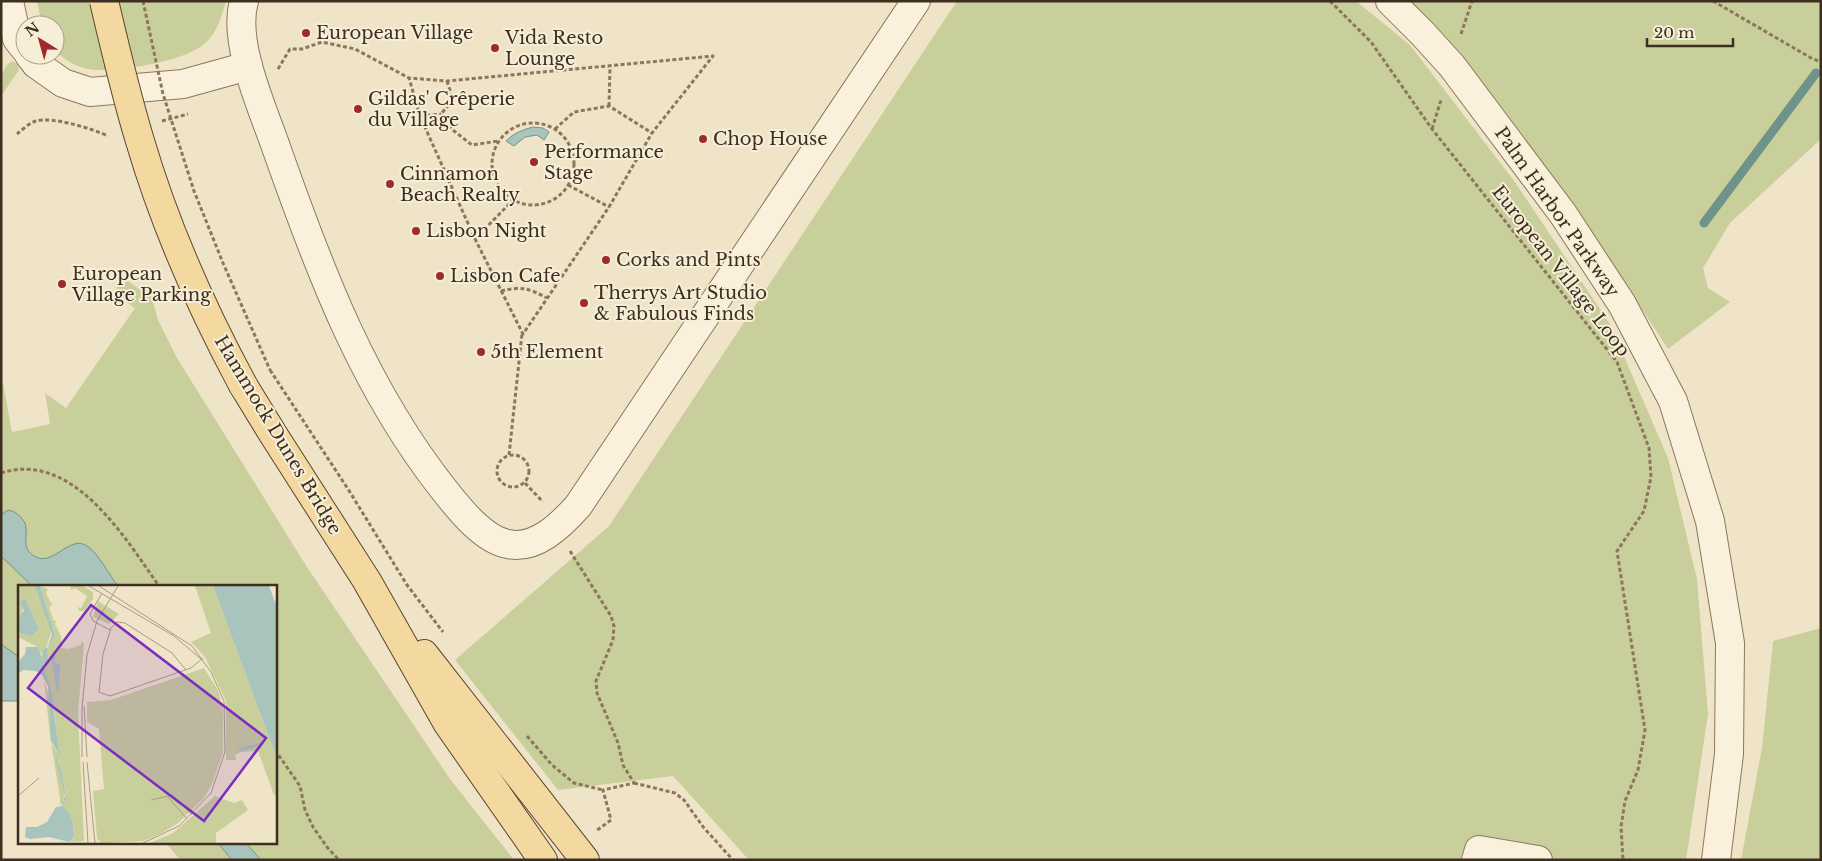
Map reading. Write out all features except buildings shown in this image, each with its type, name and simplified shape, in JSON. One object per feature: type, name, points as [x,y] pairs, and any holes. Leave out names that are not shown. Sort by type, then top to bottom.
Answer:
[{"type":"main road","name":"Hammock Dunes Bridge","points":[[104,1],[140,141],[156,190],[187,269],[222,346],[272,434],[367,581],[448,724],[543,860]]},
{"type":"main road","name":"Hammock Dunes Bridge","points":[[367,581],[585,860]]},
{"type":"street","points":[[9,1],[15,30]]},
{"type":"street","points":[[244,1],[241,31],[248,66],[300,216],[338,311],[357,352],[414,449],[453,501],[468,518],[494,538],[503,543],[518,545],[537,540],[553,517],[578,506],[916,1]]},
{"type":"street","name":"Palm Harbor Parkway","points":[[1390,1],[1452,66],[1563,214],[1622,304],[1673,401],[1710,521],[1730,643],[1729,754],[1716,860]]},
{"type":"street","points":[[37,65],[63,83],[90,92],[183,84],[248,66]]},
{"type":"street","points":[[1476,860],[1479,850],[1538,860]]},
{"type":"path","points":[[143,1],[163,94],[194,191],[270,370],[348,489],[407,584],[448,637]]},
{"type":"path","name":"European Village Loop","points":[[1330,1],[1371,42],[1432,129],[1617,362],[1649,448],[1651,477],[1644,511],[1617,551],[1645,730],[1638,770],[1625,801],[1622,827],[1623,860]]},
{"type":"path","points":[[1713,1],[1821,62]]},
{"type":"path","points":[[355,49],[409,78],[447,81],[713,56],[652,133],[609,207],[522,334],[509,455]]},
{"type":"path","points":[[609,106],[610,67]]},
{"type":"path","points":[[409,78],[420,116],[475,239],[522,334]]},
{"type":"path","points":[[420,116],[442,114],[454,100],[447,81]]},
{"type":"path","points":[[555,129],[574,112],[609,106],[652,133]]},
{"type":"path","points":[[442,114],[454,131],[472,145],[498,141]]},
{"type":"path","points":[[544,124],[555,129],[565,137],[573,155],[573,173],[568,185],[555,198],[537,205],[525,205],[504,194],[496,185],[492,174],[492,157],[498,141],[518,125],[544,124]]},
{"type":"path","points":[[568,185],[609,207]]},
{"type":"path","points":[[475,239],[513,200]]},
{"type":"path","points":[[501,291],[518,287],[530,289],[547,298]]},
{"type":"path","points":[[509,455],[520,455],[528,463],[529,473],[524,483],[515,487],[509,487],[500,481],[497,476],[496,470],[500,460],[509,455]]},
{"type":"path","points":[[1,473],[17,469],[29,469],[53,475],[75,488],[110,518],[158,585]]},
{"type":"path","points":[[524,483],[553,517],[568,548],[611,616],[614,626],[613,640],[596,681],[598,693],[618,743],[623,765],[634,783]]},
{"type":"path","points":[[523,731],[552,765],[574,783],[603,790],[634,783],[675,793],[684,800],[704,828],[733,860]]},
{"type":"path","points":[[276,751],[300,786],[306,810],[313,827],[339,860]]},
{"type":"path","points":[[593,833],[611,820],[603,790]]},
{"type":"green space","points":[[37,1],[226,1],[214,33],[200,47],[165,61],[120,69],[95,70],[84,68],[65,59],[65,15],[40,15]]},
{"type":"green space","points":[[957,1],[1356,1],[1410,45],[1515,182],[1610,324],[1668,458],[1697,579],[1708,714],[1686,860],[749,860],[673,776],[558,790],[455,660],[609,526]]},
{"type":"green space","points":[[1410,1],[1821,1],[1821,139],[1730,223],[1703,268],[1708,288],[1730,302],[1668,349],[1574,205],[1493,97],[1434,25]]},
{"type":"green space","points":[[12,61],[17,65],[19,70],[1,96],[1,81],[3,72]]},
{"type":"green space","points":[[128,281],[145,293],[149,288],[158,320],[177,358],[307,567],[450,779],[514,860],[261,860],[247,844],[276,844],[276,585],[18,585],[18,656],[1,644],[1,382],[3,383],[12,432],[50,424],[45,393],[66,408],[135,308],[116,295],[117,286]]},
{"type":"green space","points":[[1821,628],[1821,860],[1741,860],[1762,748],[1773,641]]},
{"type":"green space","points":[[167,844],[219,844],[232,860],[180,860]]},
{"type":"water","points":[[533,127],[543,128],[549,132],[544,140],[537,135],[525,137],[514,146],[506,141],[518,132]]},
{"type":"water","points":[[8,510],[17,514],[22,519],[26,525],[26,547],[34,556],[41,559],[48,558],[67,547],[80,543],[96,554],[117,585],[31,585],[1,556],[1,515]]},
{"type":"water","points":[[1,644],[18,656],[18,701],[1,701]]},
{"type":"water","points":[[219,844],[247,844],[261,860],[232,860]]},
{"type":"waterway","points":[[1704,223],[1816,73]]},
{"type":"place","name":"European Village","points":[[306,33]]},
{"type":"place","name":"Vida Resto Lounge","points":[[495,48]]},
{"type":"place","name":"Gildas' Crêperie du Village","points":[[358,109]]},
{"type":"place","name":"Chop House","points":[[703,139]]},
{"type":"place","name":"Performance Stage","points":[[534,162]]},
{"type":"place","name":"Cinnamon Beach Realty","points":[[390,184]]},
{"type":"place","name":"Lisbon Night","points":[[416,231]]},
{"type":"place","name":"Corks and Pints","points":[[606,260]]},
{"type":"place","name":"Lisbon Cafe","points":[[440,276]]},
{"type":"place","name":"European Village Parking","points":[[62,284]]},
{"type":"place","name":"Therrys Art Studio & Fabulous Finds","points":[[584,303]]},
{"type":"place","name":"5th Element","points":[[481,352]]}]
